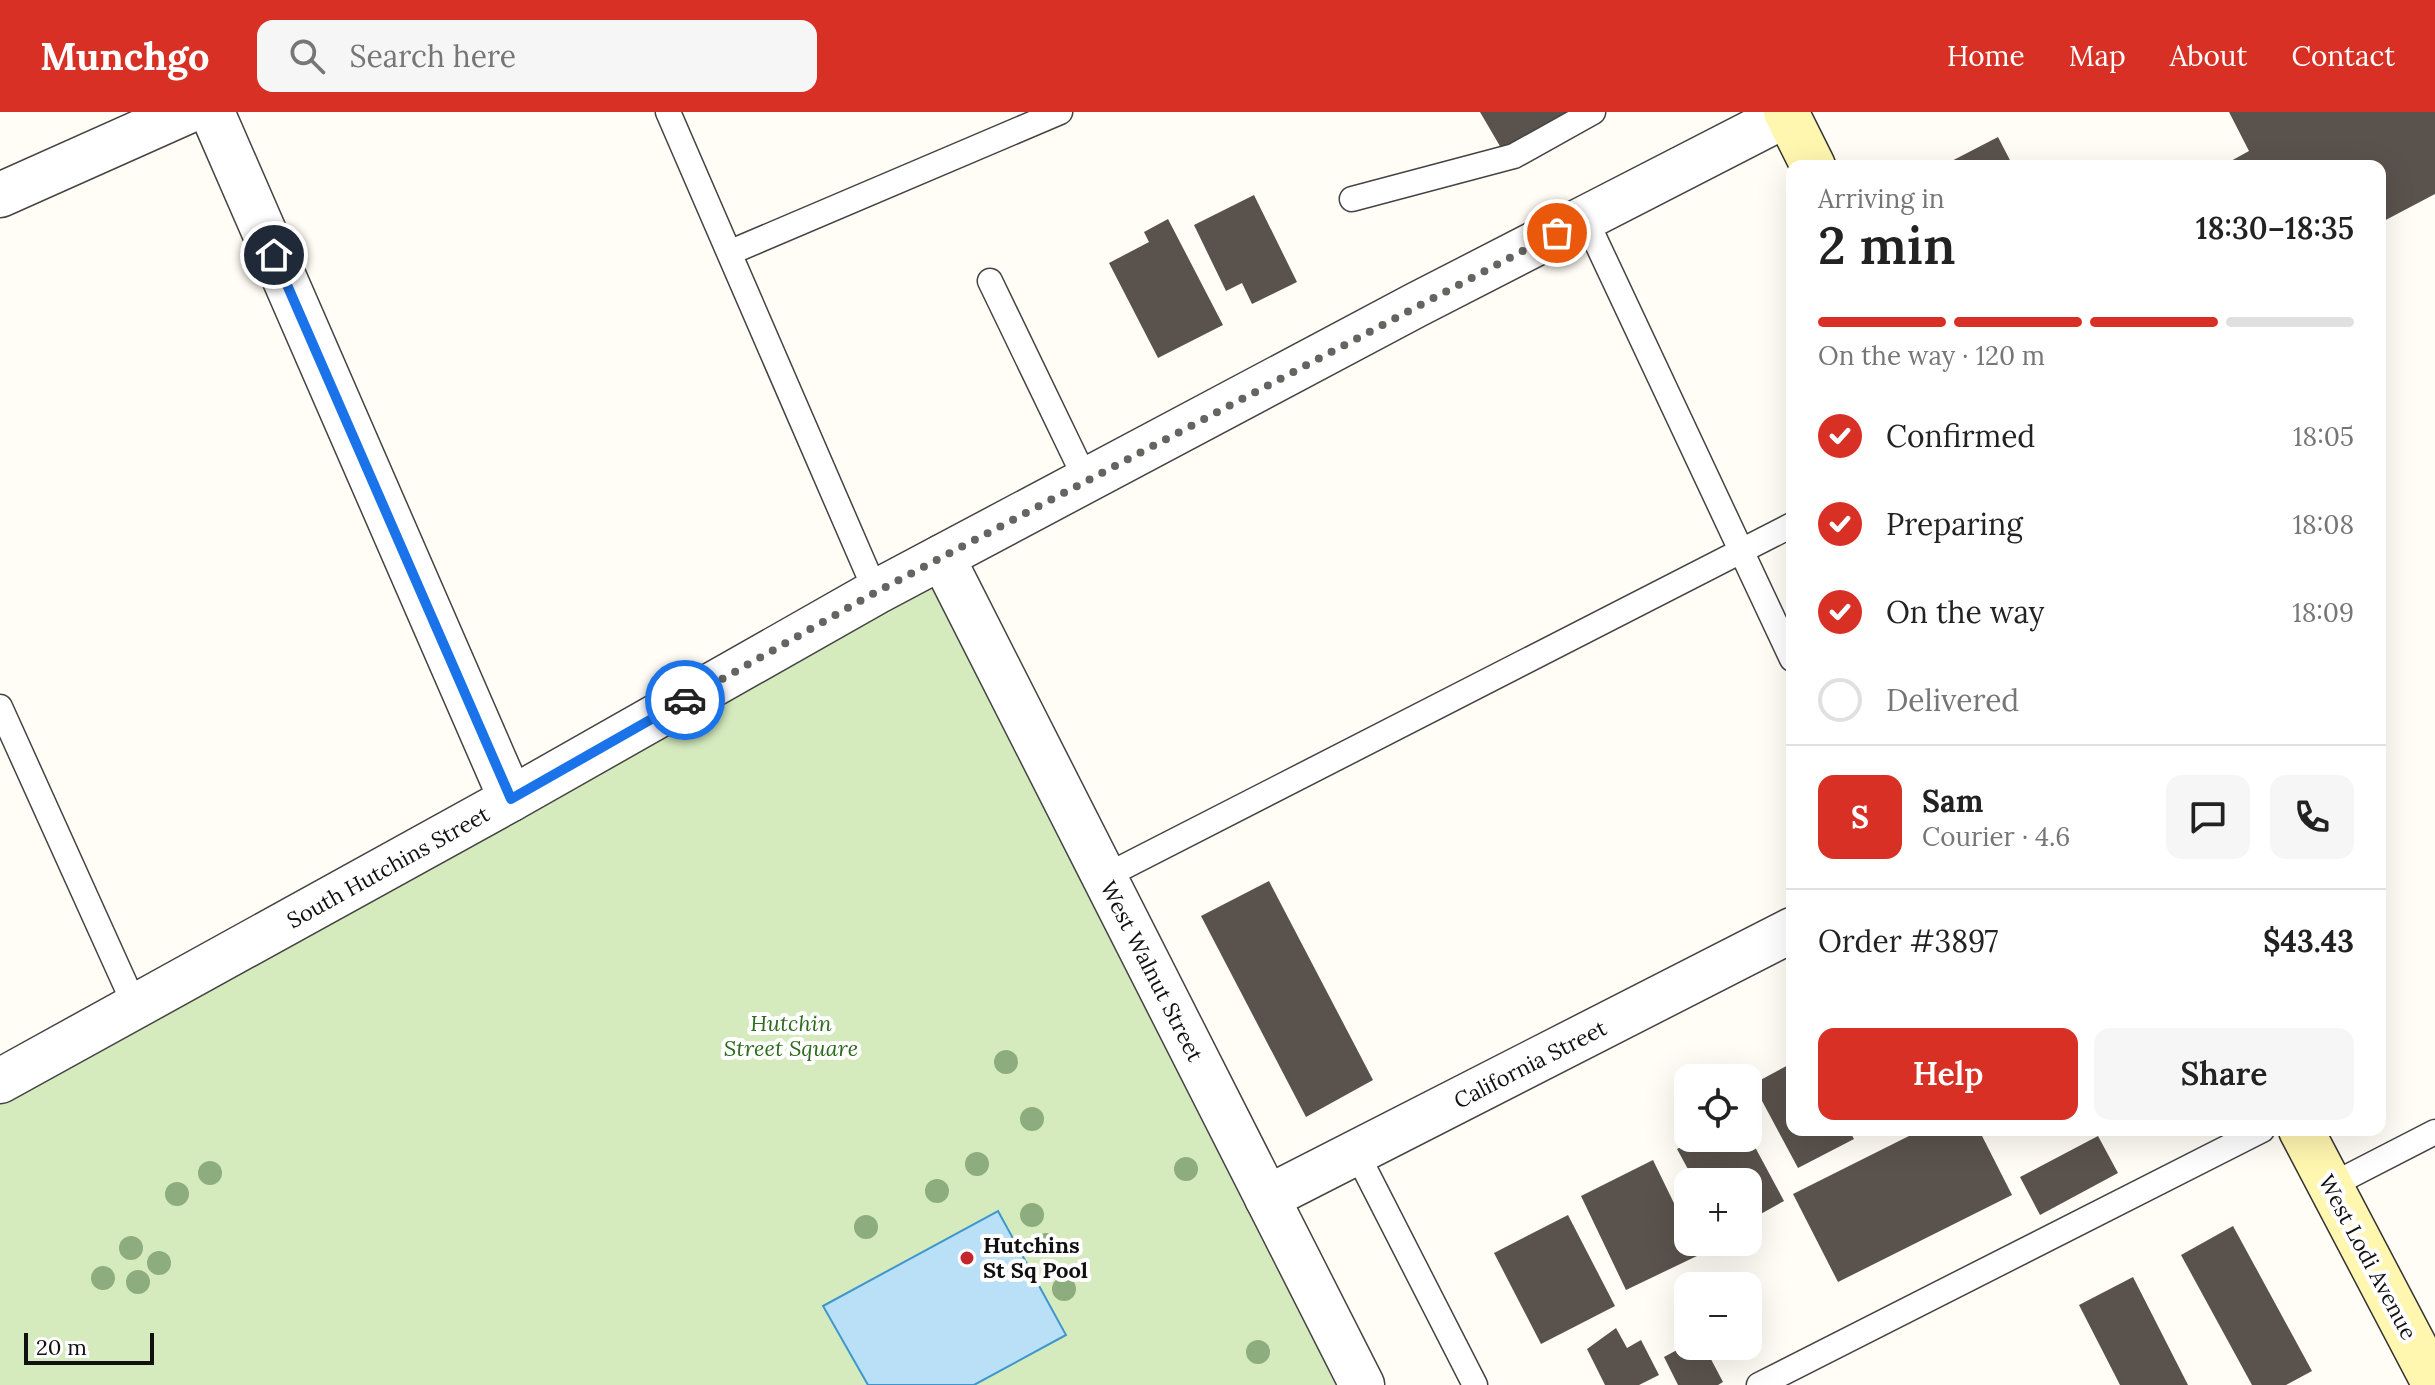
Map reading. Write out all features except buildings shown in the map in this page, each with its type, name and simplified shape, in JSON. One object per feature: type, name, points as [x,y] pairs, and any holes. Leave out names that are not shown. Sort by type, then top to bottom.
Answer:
[{"type":"main road","points":[[1789,113],[1810,160]]},
{"type":"main road","name":"West Lodi Avenue","points":[[2304,1136],[2430,1362]]},
{"type":"street","points":[[0,195],[186,112]]},
{"type":"street","points":[[212,112],[511,799]]},
{"type":"street","name":"South Hutchins Street","points":[[0,1081],[511,799],[876,592],[1789,113]]},
{"type":"street","name":"West Walnut Street","points":[[942,557],[1362,1385]]},
{"type":"street","name":"California Street","points":[[1267,1198],[1786,933]]},
{"type":"lane","points":[[668,112],[876,592]]},
{"type":"lane","points":[[731,252],[1060,112]]},
{"type":"lane","points":[[1352,199],[1514,156],[1593,112]]},
{"type":"lane","points":[[1585,218],[1786,646]]},
{"type":"lane","points":[[990,281],[1086,480]]},
{"type":"lane","points":[[1104,877],[1786,528]]},
{"type":"lane","points":[[0,707],[136,1008]]},
{"type":"lane","points":[[2330,1186],[2435,1132]]},
{"type":"lane","points":[[1759,1385],[2250,1136]]},
{"type":"lane","points":[[1356,1152],[1475,1385]]},
{"type":"green space","name":"Hutchin Street Square","points":[[942,557],[1361,1385],[0,1385],[0,1064]]},
{"type":"water","name":"Hutchins St Sq Pool","points":[[998,1211],[1066,1335],[974,1385],[868,1385],[823,1306]]},
{"type":"way so far","points":[[685,700],[876,592],[1557,233]]},
{"type":"place","name":"Hutchins St Sq Pool","points":[[967,1258]]},
{"type":"route","points":[[274,255],[511,799],[685,700]]}]
